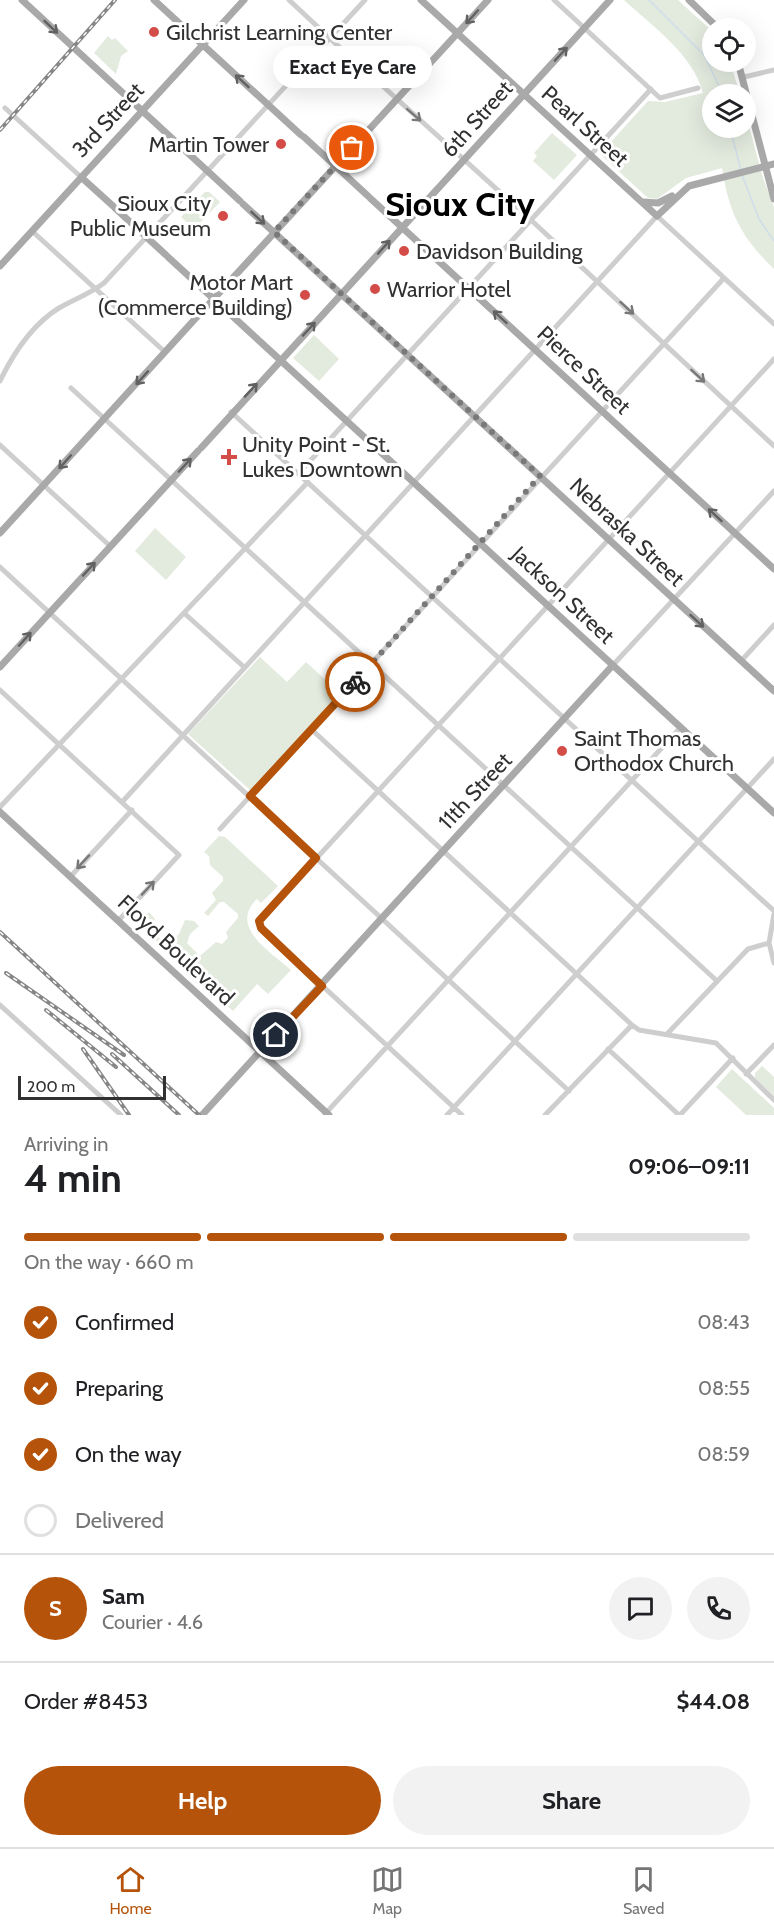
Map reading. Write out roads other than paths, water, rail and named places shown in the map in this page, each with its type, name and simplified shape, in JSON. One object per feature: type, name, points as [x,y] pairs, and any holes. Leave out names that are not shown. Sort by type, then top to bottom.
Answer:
[{"type":"main road","name":"Nebraska Street","points":[[22,0],[774,692]]},
{"type":"main road","name":"Pierce Street","points":[[154,0],[774,569]]},
{"type":"main road","name":"3rd Street","points":[[0,266],[244,0]]},
{"type":"main road","name":"Pearl Street","points":[[421,0],[657,216]]},
{"type":"main road","points":[[0,533],[488,0]]},
{"type":"main road","name":"6th Street","points":[[0,667],[610,0]]},
{"type":"main road","points":[[689,0],[708,18]]},
{"type":"main road","points":[[742,72],[766,166],[766,177],[774,199]]},
{"type":"main road","points":[[640,201],[658,203],[689,186],[774,164]]},
{"type":"main road","points":[[766,166],[774,175]]},
{"type":"main road","name":"Jackson Street","points":[[81,177],[774,813]]},
{"type":"main road","points":[[657,216],[677,194]]},
{"type":"main road","name":"11th Street","points":[[202,1115],[613,665]]},
{"type":"main road","name":"Floyd Boulevard","points":[[0,809],[70,877],[326,1114]]},
{"type":"street","points":[[289,0],[396,100],[531,220],[774,446]]},
{"type":"street","points":[[0,381],[19,349],[38,326],[60,307],[97,288],[147,237],[365,0]]},
{"type":"street","points":[[554,0],[660,98],[698,88]]},
{"type":"street","points":[[744,77],[774,70]]},
{"type":"street","points":[[299,473],[651,89]]},
{"type":"street","name":"Jackson Street","points":[[5,108],[81,177]]},
{"type":"street","points":[[123,801],[657,216]]},
{"type":"street","name":"Pearl Street","points":[[657,216],[774,324]]},
{"type":"street","points":[[32,231],[165,352]]},
{"type":"street","points":[[220,829],[481,544],[540,476],[724,278]]},
{"type":"street","points":[[462,1115],[261,928],[259,921],[607,538],[774,359]]},
{"type":"street","points":[[71,388],[717,981]]},
{"type":"street","points":[[231,412],[774,912],[769,943],[774,963]]},
{"type":"street","points":[[0,445],[110,546]]},
{"type":"street","points":[[0,809],[308,482]]},
{"type":"street","name":"11th Street","points":[[613,665],[774,491]]},
{"type":"street","points":[[0,567],[569,1090]]},
{"type":"street","points":[[184,613],[244,667]]},
{"type":"street","points":[[741,661],[774,625]]},
{"type":"street","points":[[0,690],[179,855],[118,921]]},
{"type":"street","points":[[326,1114],[633,782],[681,727]]},
{"type":"street","points":[[311,729],[632,1025],[639,1030],[716,1043],[774,1100]]},
{"type":"street","points":[[447,1115],[774,759]]},
{"type":"street","points":[[70,877],[132,810]]},
{"type":"street","points":[[667,1034],[748,949],[769,943]]},
{"type":"street","points":[[1,1009],[121,1115]]},
{"type":"street","points":[[549,1114],[632,1025]]},
{"type":"street","points":[[746,1074],[774,1045]]},
{"type":"street","points":[[609,1049],[680,1115],[733,1058]]},
{"type":"waterway","points":[[649,0],[704,55],[718,84]]},
{"type":"waterway","points":[[733,138],[741,170]]},
{"type":"waterway","points":[[742,175],[759,219],[774,241]]},
{"type":"railway","points":[[0,130],[115,0]]},
{"type":"railway","points":[[0,932],[199,1115]]},
{"type":"railway","points":[[6,973],[124,1055]]},
{"type":"railway","points":[[46,1010],[116,1067]]},
{"type":"railway","points":[[83,1049],[129,1115]]},
{"type":"railway","points":[[112,1054],[179,1115]]},
{"type":"place","name":"Gilchrist Learning Center","points":[[154,32]]},
{"type":"place","name":"Martin Tower","points":[[281,144]]},
{"type":"place","name":"Exact Eye Care","points":[[352,148]]},
{"type":"place","name":"Sioux City Public Museum","points":[[223,216]]},
{"type":"place","name":"Davidson Building","points":[[404,251]]},
{"type":"place","name":"Warrior Hotel","points":[[375,289]]},
{"type":"place","name":"Motor Mart (Commerce Building)","points":[[305,295]]},
{"type":"place","name":"Unity Point - St. Lukes Downtown","points":[[229,457]]},
{"type":"place","name":"Saint Thomas Orthodox Church","points":[[562,751]]},
{"type":"district","name":"Sioux City","points":[[460,204]]}]
